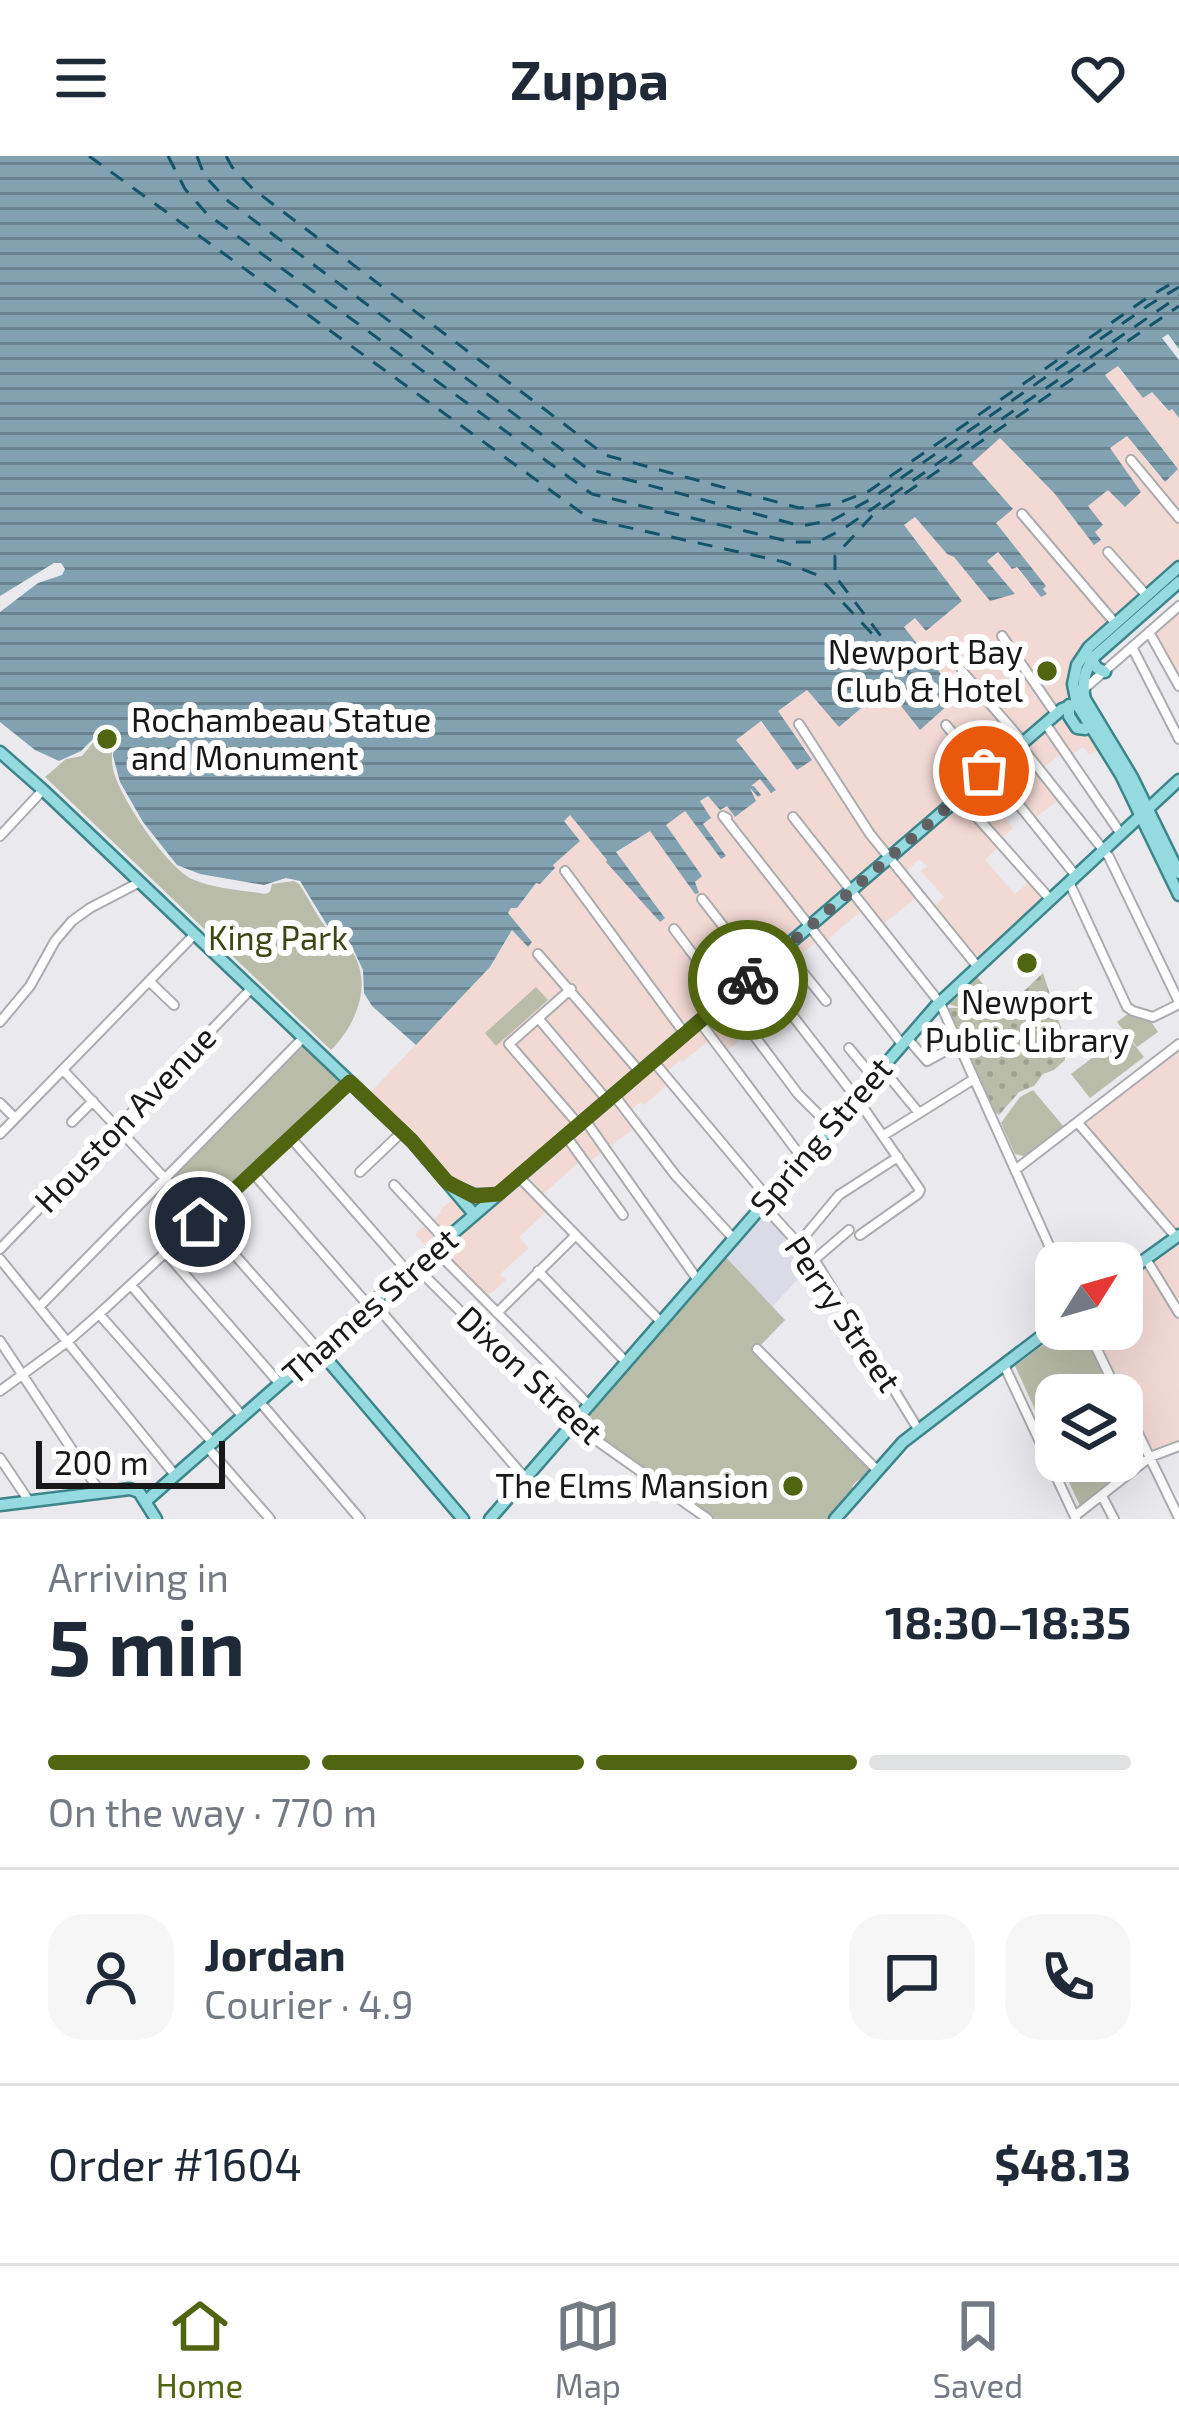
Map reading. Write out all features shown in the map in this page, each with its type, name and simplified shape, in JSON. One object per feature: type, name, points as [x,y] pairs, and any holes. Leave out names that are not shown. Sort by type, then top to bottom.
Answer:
[{"type":"main road","points":[[1179,567],[1089,647],[1074,675],[1074,692],[1179,873]]},
{"type":"main road","points":[[1085,712],[1083,690],[1091,661],[1179,582]]},
{"type":"main road","points":[[1089,647],[1091,661],[1105,672]]},
{"type":"main road","name":"Thames Street","points":[[146,1502],[1045,723],[1056,714],[1085,712]]},
{"type":"main road","points":[[0,752],[402,1132],[474,1214]]},
{"type":"main road","name":"Spring Street","points":[[490,1519],[904,1041],[1035,909],[1051,900],[1178,784]]},
{"type":"main road","points":[[1144,812],[1179,895]]},
{"type":"main road","points":[[447,1182],[474,1196],[498,1194]]},
{"type":"main road","points":[[1143,1261],[1177,1236]]},
{"type":"main road","points":[[836,1519],[893,1450],[1035,1341]]},
{"type":"main road","points":[[319,1350],[463,1519]]},
{"type":"main road","points":[[0,1505],[130,1489],[139,1492],[156,1519]]},
{"type":"street","points":[[1132,460],[1179,518]]},
{"type":"street","points":[[1022,514],[1115,623]]},
{"type":"street","points":[[1108,552],[1147,596]]},
{"type":"street","points":[[1083,690],[1179,606]]},
{"type":"street","points":[[1149,632],[1179,686]]},
{"type":"street","points":[[1002,636],[1056,714]]},
{"type":"street","points":[[1132,647],[1179,740]]},
{"type":"street","points":[[946,725],[1073,879],[1125,1003],[1150,1017],[1179,1003],[1109,857],[962,671]]},
{"type":"street","points":[[1045,723],[1121,834]]},
{"type":"street","points":[[799,724],[870,834],[977,966]]},
{"type":"street","points":[[0,836],[43,790]]},
{"type":"street","points":[[959,797],[1051,900]]},
{"type":"street","points":[[793,817],[940,1003],[1048,1242]]},
{"type":"street","points":[[727,818],[904,1041],[927,1061],[958,1045]]},
{"type":"street","points":[[565,872],[686,1034]]},
{"type":"street","points":[[0,1022],[72,921],[140,882]]},
{"type":"street","points":[[703,899],[855,1096],[918,1188],[918,1194],[860,1235]]},
{"type":"street","points":[[674,929],[799,1094],[830,1126]]},
{"type":"street","points":[[712,943],[727,931]]},
{"type":"street","points":[[0,1134],[195,934]]},
{"type":"street","points":[[784,949],[826,1001]]},
{"type":"street","points":[[538,954],[640,1073]]},
{"type":"street","points":[[149,981],[174,1005]]},
{"type":"street","name":"Houston Avenue","points":[[0,1250],[251,989]]},
{"type":"street","points":[[571,989],[508,1044],[582,1123],[697,1279]]},
{"type":"street","points":[[538,1018],[733,1238]]},
{"type":"street","points":[[700,1022],[802,1158]]},
{"type":"street","points":[[39,1307],[302,1037]]},
{"type":"street","points":[[1015,1170],[1179,1044]]},
{"type":"street","points":[[849,1048],[919,1113]]},
{"type":"street","name":"Perry Street","points":[[654,1062],[814,1260],[918,1429]]},
{"type":"street","points":[[63,1070],[319,1350]]},
{"type":"street","points":[[884,1135],[974,1079]]},
{"type":"street","points":[[0,1391],[68,1342],[350,1082]]},
{"type":"street","points":[[72,1122],[93,1101]]},
{"type":"street","points":[[0,1103],[15,1118]]},
{"type":"street","points":[[1078,1123],[1177,1236]]},
{"type":"street","points":[[360,1172],[402,1132]]},
{"type":"street","points":[[566,1136],[623,1215]]},
{"type":"street","name":"Dixon Street","points":[[291,1138],[412,1269],[572,1423],[709,1519]]},
{"type":"street","points":[[799,1243],[839,1195],[898,1157]]},
{"type":"street","points":[[253,1173],[525,1478]]},
{"type":"street","points":[[519,1177],[661,1322]]},
{"type":"street","points":[[394,1185],[497,1313],[588,1404]]},
{"type":"street","points":[[814,1260],[848,1230]]},
{"type":"street","points":[[497,1313],[576,1235]]},
{"type":"street","points":[[166,1252],[280,1384]]},
{"type":"street","points":[[0,1259],[176,1476]]},
{"type":"street","points":[[1146,1259],[1179,1313]]},
{"type":"street","points":[[538,1271],[626,1361]]},
{"type":"street","points":[[130,1285],[243,1417]]},
{"type":"street","points":[[99,1314],[270,1519]]},
{"type":"street","points":[[0,1341],[100,1492]]},
{"type":"street","points":[[757,1348],[877,1470]]},
{"type":"street","points":[[1004,1365],[1076,1518],[1150,1457],[1179,1445]]},
{"type":"street","points":[[260,1402],[360,1519]]},
{"type":"street","points":[[1143,1443],[1179,1518]]},
{"type":"street","points":[[0,1458],[29,1502]]},
{"type":"street","points":[[1102,1496],[1114,1519]]},
{"type":"shaded area","points":[[1117,366],[1143,398],[1151,391],[1179,418],[1179,559],[1083,645],[1072,661],[1069,695],[1057,706],[1078,736],[1087,734],[1098,750],[1089,755],[1083,747],[1066,758],[1062,753],[1039,771],[1060,799],[1035,818],[1011,788],[993,803],[1013,828],[985,860],[1015,894],[1029,882],[1044,900],[978,963],[933,908],[944,897],[921,871],[927,866],[919,859],[905,873],[921,894],[883,924],[868,905],[827,940],[824,936],[796,958],[802,966],[727,1025],[739,1042],[726,1051],[714,1037],[680,1060],[668,1071],[674,1079],[644,1105],[641,1102],[630,1110],[640,1124],[589,1162],[581,1160],[537,1200],[546,1212],[519,1237],[529,1248],[500,1274],[506,1280],[487,1297],[436,1245],[429,1250],[415,1234],[453,1199],[362,1101],[490,967],[513,929],[532,941],[508,913],[555,869],[563,820],[570,814],[608,861],[665,918],[616,853],[650,830],[695,894],[695,882],[702,875],[665,825],[685,810],[720,859],[726,856],[702,823],[699,801],[708,796],[720,810],[760,778],[735,739],[760,721],[797,770],[812,759],[778,711],[807,689],[914,641],[904,627],[915,618],[927,631],[935,566],[904,525],[914,516],[947,554],[986,561],[998,552],[1041,597],[1046,593],[1046,586],[995,523],[1012,508],[971,462],[1000,438],[1055,494],[1095,545],[1087,507],[1108,489],[1109,448],[1126,435],[1164,482],[1178,469],[1104,375]]},
{"type":"shaded area","points":[[1179,612],[1179,673],[1176,674],[1154,634]]},
{"type":"shaded area","points":[[1179,1047],[1179,1229],[1177,1230],[1083,1124]]},
{"type":"shaded area","points":[[763,1212],[812,1264],[772,1307],[725,1255]]},
{"type":"shaded area","points":[[1179,1241],[1179,1441],[1153,1452],[1143,1432],[1143,1374],[1115,1374],[1103,1350],[1143,1350],[1143,1268]]},
{"type":"green space","name":"King Park","points":[[100,734],[114,741],[113,768],[128,802],[182,872],[209,885],[265,894],[272,884],[294,881],[325,926],[353,953],[361,979],[359,1005],[331,1050],[45,777],[66,759],[82,756]]},
{"type":"green space","points":[[1043,973],[1064,1037],[1065,1060],[1034,1086],[1019,1092],[999,1115],[947,1008],[962,1008],[948,1004],[977,977],[990,992],[984,998],[987,1007],[1004,1001],[1009,1005]]},
{"type":"green space","points":[[536,987],[548,1000],[496,1046],[485,1033]]},
{"type":"green space","points":[[1129,1013],[1150,1020],[1158,1032],[1137,1047],[1117,1022]]},
{"type":"green space","points":[[1125,1033],[1144,1057],[1090,1098],[1071,1074]]},
{"type":"green space","points":[[302,1044],[344,1084],[213,1204],[199,1209],[172,1178]]},
{"type":"green space","points":[[1033,1090],[1064,1127],[1027,1157],[1015,1154],[1001,1123],[1020,1097]]},
{"type":"green space","points":[[724,1255],[785,1320],[753,1353],[870,1469],[831,1519],[715,1519],[580,1422]]},
{"type":"green space","points":[[1036,1350],[1092,1350],[1104,1374],[1035,1374],[1035,1409],[1015,1366]]},
{"type":"green space","points":[[1069,1482],[1111,1482],[1080,1506]]},
{"type":"water","points":[[0,156],[1179,156],[1179,349],[1168,334],[1162,338],[1179,360],[1179,418],[1152,392],[1143,398],[1118,366],[1105,375],[1178,469],[1165,482],[1127,436],[1110,448],[1141,492],[1125,507],[1108,490],[1088,506],[1103,525],[1095,532],[1101,540],[1094,545],[1055,494],[1000,438],[972,463],[1013,509],[996,523],[1046,586],[1047,594],[1041,597],[998,552],[987,561],[1015,594],[990,601],[915,517],[904,525],[962,601],[926,631],[915,618],[904,627],[958,696],[920,730],[886,687],[839,727],[807,690],[778,711],[812,760],[797,770],[761,721],[736,740],[776,790],[771,793],[760,779],[751,786],[761,795],[750,788],[756,801],[735,817],[727,806],[720,810],[708,796],[700,801],[711,818],[703,824],[726,856],[721,859],[685,811],[666,825],[702,876],[695,882],[699,893],[695,894],[650,831],[616,852],[665,918],[660,922],[570,815],[564,821],[580,841],[508,913],[532,942],[528,947],[512,930],[490,967],[416,1045],[372,1006],[354,951],[327,925],[300,881],[286,878],[264,885],[200,874],[177,865],[143,822],[120,782],[111,731],[102,730],[81,751],[59,761],[35,750],[0,722],[0,612],[65,569],[54,563],[0,596]]},
{"type":"ferry route","points":[[89,156],[590,519],[784,562],[817,575],[909,673]]},
{"type":"ferry route","points":[[168,156],[185,189],[207,214],[592,494],[791,542],[818,542],[843,529],[1179,296]]},
{"type":"ferry route","points":[[197,156],[204,175],[228,201],[588,469],[801,526],[833,520],[871,499],[1179,287]]},
{"type":"ferry route","points":[[226,156],[253,189],[605,455],[799,508],[836,504],[869,491],[1179,279]]},
{"type":"ferry route","points":[[897,657],[835,576],[835,556],[872,516],[1179,306]]},
{"type":"way so far","points":[[748,980],[984,771]]},
{"type":"place","name":"Newport Bay Club & Hotel","points":[[1047,671]]},
{"type":"place","name":"Rochambeau Statue and Monument","points":[[107,739]]},
{"type":"place","name":"Newport Public Library","points":[[1027,963]]},
{"type":"place","name":"The Elms Mansion","points":[[793,1486]]},
{"type":"route","points":[[200,1222],[350,1082],[447,1182],[474,1196],[498,1194],[748,980]]}]
